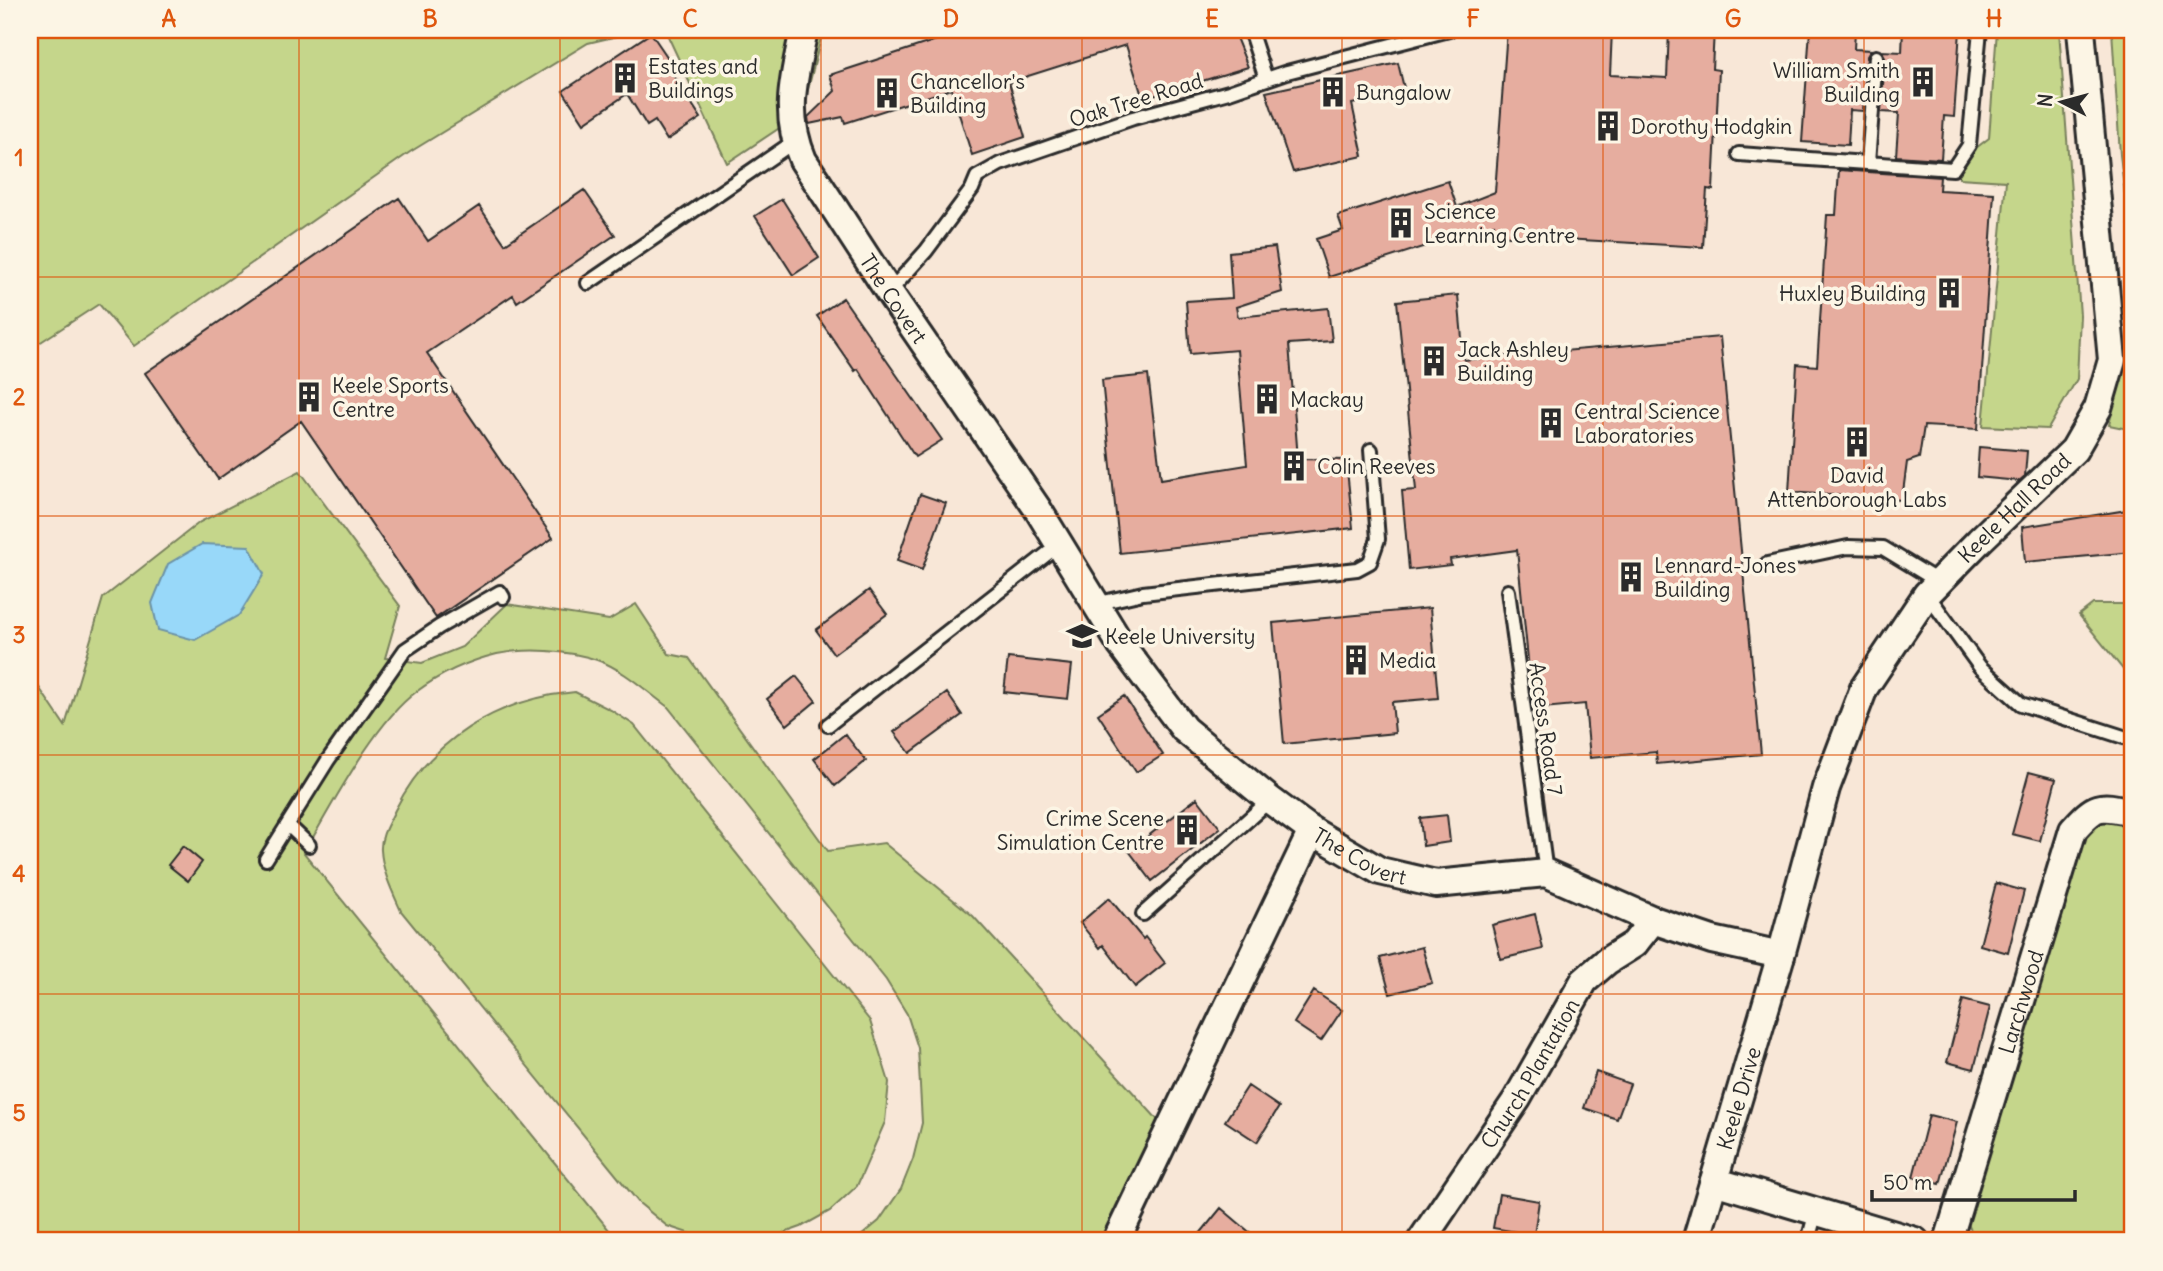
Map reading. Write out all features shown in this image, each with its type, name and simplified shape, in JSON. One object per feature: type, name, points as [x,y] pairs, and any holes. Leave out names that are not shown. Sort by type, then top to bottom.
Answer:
[{"type":"street","name":"The Covert","points":[[804,30],[790,108],[795,141],[812,177],[1060,543],[1121,645],[1184,729],[1312,831],[1380,871],[1436,884],[1546,873],[1653,920],[1712,940],[1781,955]]},
{"type":"street","name":"Keele Hall Road","points":[[1781,955],[1826,788],[1864,688],[1933,588],[2074,450],[2098,408],[2112,360],[2081,30]]},
{"type":"street","name":"Larchwood","points":[[1948,1241],[2073,830],[2088,813],[2103,806],[2133,812]]},
{"type":"street","points":[[1116,1241],[1312,831]]},
{"type":"street","name":"Church Plantation","points":[[1421,1241],[1517,1099],[1584,981],[1607,961],[1634,944],[1653,920]]},
{"type":"street","name":"Keele Drive","points":[[1696,1241],[1781,955]]},
{"type":"street","points":[[1714,1181],[1915,1241]]},
{"type":"lane","points":[[1250,30],[1266,79]]},
{"type":"lane","name":"Oak Tree Road","points":[[888,292],[926,251],[977,177],[1000,164],[1121,122],[1266,79],[1449,30]]},
{"type":"lane","points":[[1740,155],[1953,169],[1969,145],[1980,30]]},
{"type":"lane","points":[[1868,163],[1876,57]]},
{"type":"lane","points":[[588,283],[795,141]]},
{"type":"lane","points":[[1095,604],[1143,593],[1357,569],[1370,562],[1378,539],[1371,450]]},
{"type":"lane","points":[[828,725],[1060,543]]},
{"type":"lane","points":[[1767,564],[1848,547],[1883,548],[1933,588],[1980,667],[2021,704],[2133,740]]},
{"type":"lane","name":"Access Road 7","points":[[1508,591],[1546,873]]},
{"type":"lane","points":[[266,859],[328,760],[405,650],[500,592],[503,597]]},
{"type":"lane","points":[[1143,914],[1270,800]]},
{"type":"lane","points":[[288,825],[309,845]]},
{"type":"lane","points":[[1808,1241],[1816,1212]]},
{"type":"green space","points":[[30,30],[823,30],[802,113],[727,163],[667,34],[626,34],[588,43],[410,152],[134,346],[99,304],[30,349]]},
{"type":"green space","points":[[1997,30],[2059,30],[2080,315],[2077,379],[2048,429],[1983,426],[2006,181],[1959,178],[1959,161],[1989,138]]},
{"type":"green space","points":[[2112,30],[2133,30],[2133,257],[2120,155]]},
{"type":"green space","points":[[2133,281],[2133,430],[2109,425],[2129,341]]},
{"type":"green space","points":[[300,471],[400,606],[385,658],[422,663],[462,647],[507,604],[609,620],[636,604],[669,654],[689,658],[828,851],[884,843],[973,916],[1158,1120],[1103,1241],[855,1241],[879,1221],[901,1189],[913,1159],[922,1123],[918,1048],[907,1014],[886,980],[668,707],[607,664],[573,654],[534,651],[508,652],[475,660],[425,685],[400,706],[369,744],[304,853],[618,1241],[30,1241],[30,674],[65,726],[103,598],[200,522]]},
{"type":"green space","points":[[2093,604],[2133,604],[2133,682],[2079,615]]},
{"type":"green space","points":[[575,692],[634,725],[870,1021],[889,1082],[885,1122],[857,1186],[830,1211],[801,1227],[773,1237],[750,1241],[712,1241],[667,1226],[639,1203],[401,911],[391,889],[382,858],[382,840],[395,810],[427,763],[469,727],[493,714],[546,696]]},
{"type":"green space","points":[[2105,816],[2133,823],[2133,1227],[2129,1241],[1976,1241],[1967,1222],[2081,838]]},
{"type":"water","points":[[202,544],[249,546],[264,574],[239,615],[195,640],[158,630],[152,603],[168,564]]},
{"type":"building","name":"Chancellor's Building","points":[[967,30],[1233,30],[1248,67],[1143,99],[1126,45],[1009,82],[1025,137],[972,155],[951,89],[845,123],[843,117],[809,124],[808,117],[835,91],[830,75]]},
{"type":"building","name":"Dorothy Hodgkin","points":[[1507,30],[1612,30],[1610,75],[1667,78],[1669,30],[1714,30],[1712,69],[1719,70],[1713,190],[1707,189],[1703,247],[1494,235],[1494,224],[1329,277],[1316,239],[1343,230],[1338,216],[1448,181],[1457,207],[1495,192]]},
{"type":"building","name":"William Smith Building","points":[[1810,30],[1855,30],[1854,49],[1871,50],[1867,56],[1863,111],[1850,110],[1848,145],[1802,142]]},
{"type":"building","name":"William Smith Building","points":[[1903,30],[1960,30],[1954,117],[1944,116],[1941,159],[1896,156],[1899,113],[1881,112],[1885,58],[1882,51],[1902,52]]},
{"type":"building","name":"Estates and Buildings","points":[[651,33],[670,61],[666,64],[701,118],[667,140],[655,121],[647,126],[627,94],[584,123],[563,91]]},
{"type":"building","points":[[1398,63],[1405,92],[1352,104],[1363,156],[1293,172],[1266,92]]},
{"type":"building","name":"Huxley Building","points":[[1839,170],[1940,177],[1939,190],[1994,193],[1978,429],[1924,426],[1919,458],[1907,462],[1902,500],[1789,492],[1797,364],[1817,366],[1827,215],[1836,215]]},
{"type":"building","name":"Keele Sports Centre","points":[[584,190],[615,235],[517,302],[513,295],[427,353],[553,538],[436,618],[301,421],[218,479],[145,373],[399,198],[428,241],[479,206],[505,244]]},
{"type":"building","points":[[782,199],[819,258],[793,275],[755,216]]},
{"type":"building","name":"Colin Reeves","points":[[1275,247],[1282,292],[1236,307],[1238,317],[1328,308],[1332,341],[1289,344],[1298,459],[1346,460],[1353,528],[1120,553],[1102,380],[1148,375],[1161,479],[1247,465],[1237,350],[1190,354],[1186,301],[1232,298],[1229,252]]},
{"type":"building","name":"Lennard-Jones Building","points":[[1458,295],[1464,360],[1720,337],[1761,754],[1657,764],[1656,752],[1590,758],[1585,704],[1533,709],[1517,550],[1450,559],[1451,565],[1409,570],[1402,491],[1416,490],[1397,301]]},
{"type":"building","points":[[843,298],[942,440],[915,457],[858,369],[855,371],[817,316]]},
{"type":"building","points":[[1979,447],[2027,451],[2025,476],[2019,481],[1977,477]]},
{"type":"building","points":[[920,494],[946,503],[922,570],[897,561]]},
{"type":"building","points":[[2133,509],[2133,552],[2025,562],[2022,527]]},
{"type":"building","points":[[869,590],[887,614],[834,654],[816,630]]},
{"type":"building","name":"Media","points":[[1430,608],[1438,698],[1392,702],[1395,733],[1284,744],[1273,623]]},
{"type":"building","points":[[1008,658],[1072,665],[1068,699],[1004,692]]},
{"type":"building","points":[[796,676],[816,701],[787,725],[767,699]]},
{"type":"building","points":[[947,693],[962,715],[910,753],[894,732]]},
{"type":"building","points":[[1124,696],[1163,755],[1136,772],[1098,714]]},
{"type":"building","points":[[845,734],[866,761],[835,786],[814,759]]},
{"type":"building","points":[[2029,772],[2056,779],[2040,841],[2012,834]]},
{"type":"building","name":"Crime Scene Simulation Centre","points":[[1197,798],[1220,828],[1152,881],[1129,851]]},
{"type":"building","points":[[1447,815],[1450,842],[1423,846],[1420,818]]},
{"type":"building","points":[[183,846],[202,862],[188,881],[168,865]]},
{"type":"building","points":[[1996,883],[2024,891],[2008,953],[1980,945]]},
{"type":"building","points":[[1109,898],[1165,963],[1135,987],[1103,945],[1100,948],[1080,923]]},
{"type":"building","points":[[1535,914],[1543,949],[1501,959],[1492,925]]},
{"type":"building","points":[[1422,947],[1432,983],[1390,994],[1380,958]]},
{"type":"building","points":[[1314,991],[1342,1010],[1321,1041],[1294,1023]]},
{"type":"building","points":[[1963,1000],[1990,1007],[1974,1069],[1947,1062]]},
{"type":"building","points":[[1596,1072],[1630,1084],[1617,1119],[1584,1108]]},
{"type":"building","points":[[1248,1086],[1279,1107],[1257,1142],[1225,1121]]},
{"type":"building","points":[[1929,1115],[1957,1122],[1940,1184],[1913,1177]]},
{"type":"building","points":[[1499,1194],[1539,1201],[1534,1235],[1493,1228]]},
{"type":"building","points":[[1221,1208],[1260,1241],[1194,1241]]},
{"type":"place","name":"Estates and Buildings","points":[[625,78]]},
{"type":"place","name":"William Smith Building","points":[[1923,82]]},
{"type":"place","name":"Bungalow","points":[[1333,92]]},
{"type":"place","name":"Chancellor's Building","points":[[887,93]]},
{"type":"place","name":"Dorothy Hodgkin","points":[[1608,126]]},
{"type":"place","name":"Science Learning Centre","points":[[1401,223]]},
{"type":"place","name":"Huxley Building","points":[[1949,293]]},
{"type":"place","name":"Jack Ashley Building","points":[[1434,361]]},
{"type":"place","name":"Keele Sports Centre","points":[[309,397]]},
{"type":"place","name":"Mackay","points":[[1267,399]]},
{"type":"place","name":"Central Science Laboratories","points":[[1551,423]]},
{"type":"place","name":"David Attenborough Labs","points":[[1857,442]]},
{"type":"place","name":"Colin Reeves","points":[[1294,466]]},
{"type":"place","name":"Lennard-Jones Building","points":[[1631,577]]},
{"type":"place","name":"Keele University","points":[[1082,636]]},
{"type":"place","name":"Media","points":[[1356,660]]},
{"type":"place","name":"Crime Scene Simulation Centre","points":[[1187,830]]}]
